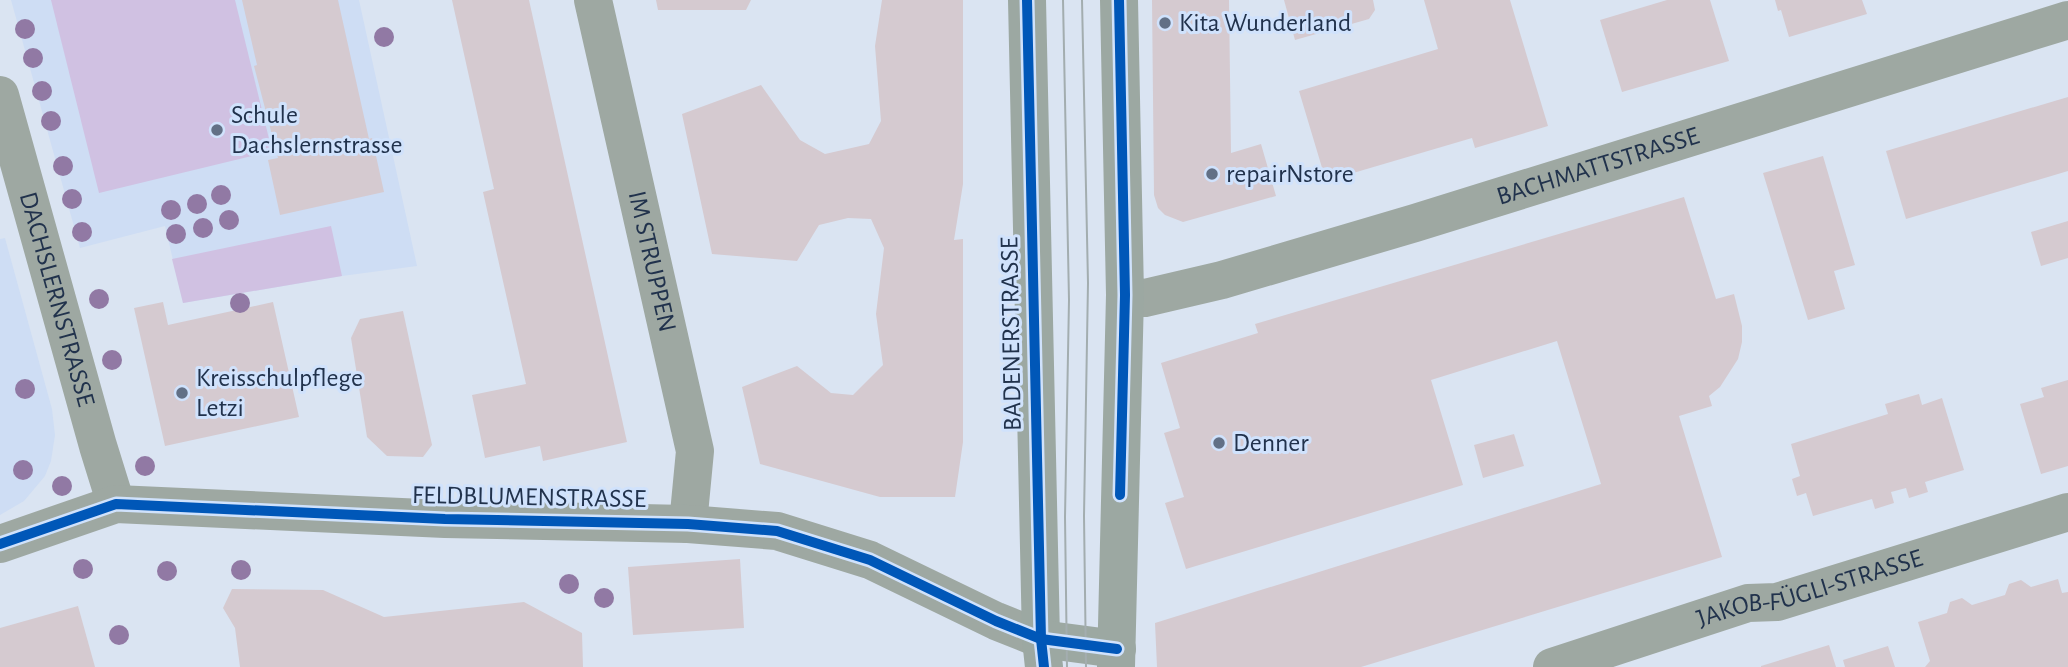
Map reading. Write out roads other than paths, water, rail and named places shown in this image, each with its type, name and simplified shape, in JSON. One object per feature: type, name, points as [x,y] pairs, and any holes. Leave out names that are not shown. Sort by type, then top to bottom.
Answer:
[{"type":"street","name":"IM STRUPPEN","points":[[593,0],[695,451],[688,524]]},
{"type":"street","name":"BADENERSTRASSE","points":[[1027,0],[1043,653]]},
{"type":"street","points":[[1043,653],[1117,658],[1125,295],[1119,0]]},
{"type":"street","name":"BACHMATTSTRASSE","points":[[1125,295],[1145,298],[1222,280],[1428,219],[2068,20]]},
{"type":"street","name":"DACHSLERNSTRASSE","points":[[0,94],[116,504]]},
{"type":"street","name":"FELDBLUMENSTRASSE","points":[[0,544],[116,504],[445,519],[688,524],[777,531],[870,560],[996,621],[1043,653]]},
{"type":"street","name":"JAKOB-FÜGLI-STRASSE","points":[[1552,667],[1748,603],[1777,602],[2068,512]]},
{"type":"tram line","points":[[1063,0],[1069,300],[1065,517],[1067,667]]},
{"type":"tram line","points":[[1082,0],[1088,283],[1084,516],[1086,667]]},
{"type":"place","name":"Kita Wunderland","points":[[1165,23]]},
{"type":"place","name":"Schule Dachslernstrasse","points":[[217,130]]},
{"type":"place","name":"repairNstore","points":[[1212,174]]},
{"type":"place","name":"Kreisschulpflege Letzi","points":[[182,393]]},
{"type":"place","name":"Denner","points":[[1219,443]]}]
